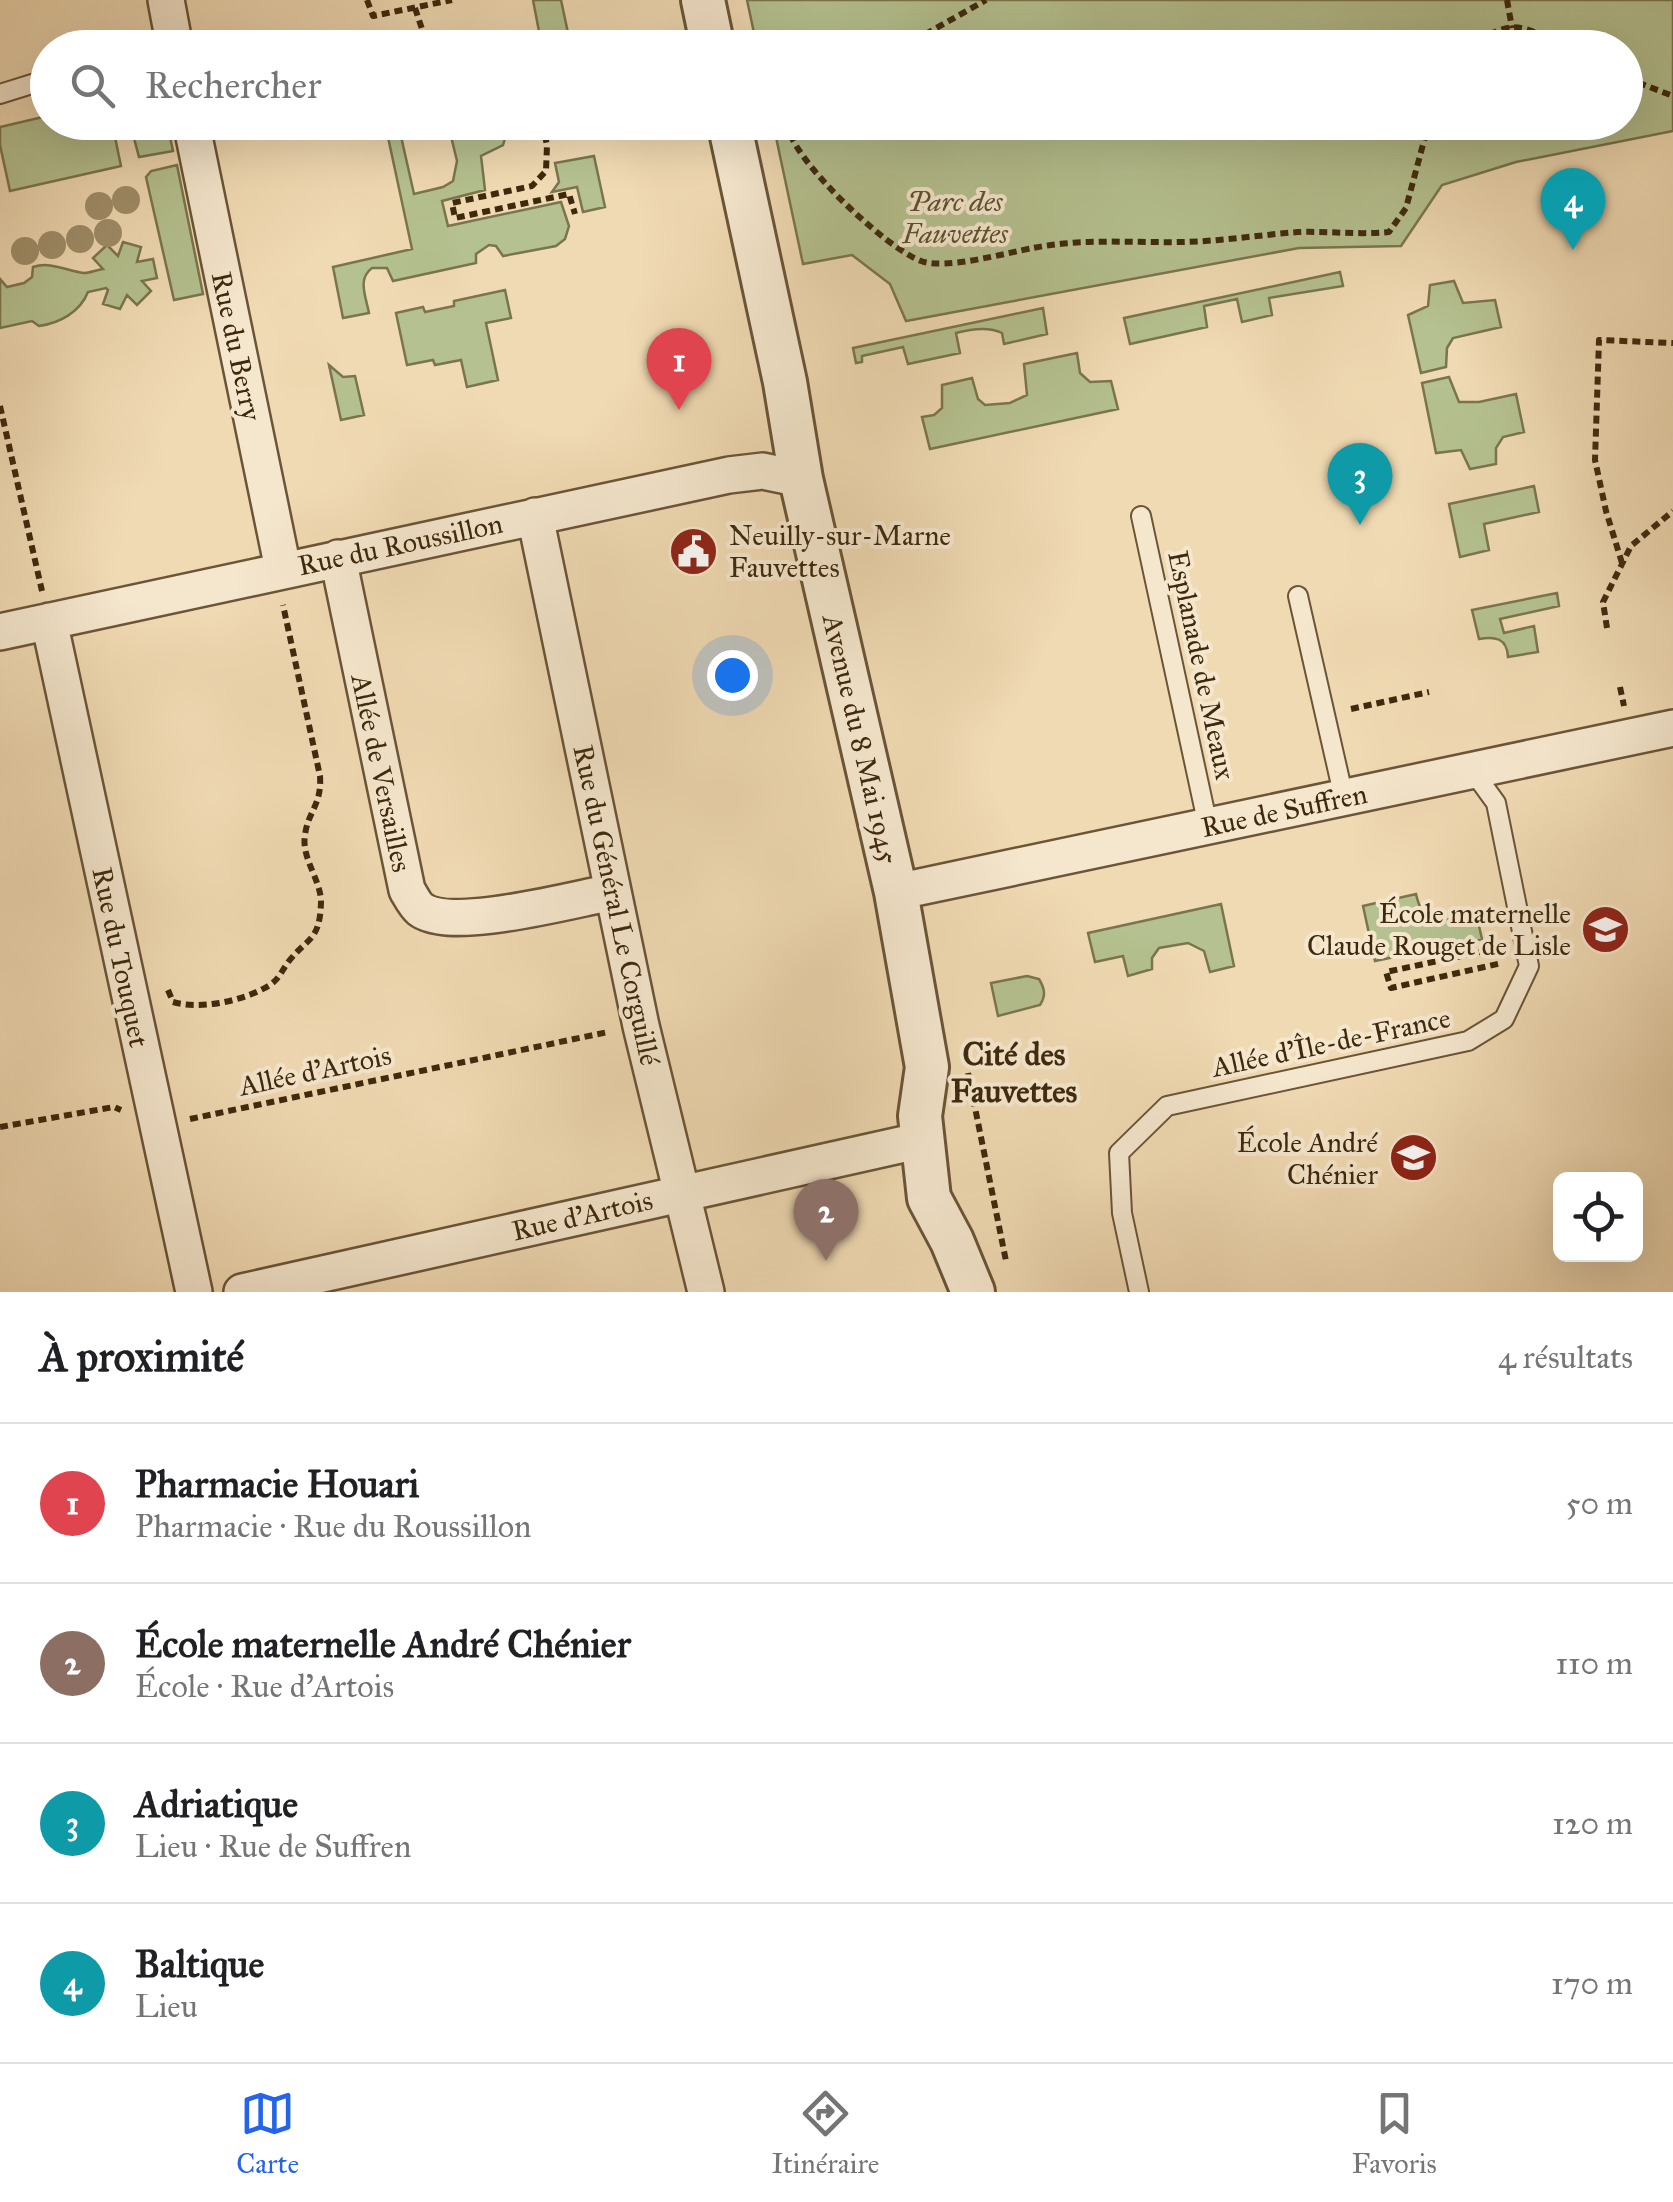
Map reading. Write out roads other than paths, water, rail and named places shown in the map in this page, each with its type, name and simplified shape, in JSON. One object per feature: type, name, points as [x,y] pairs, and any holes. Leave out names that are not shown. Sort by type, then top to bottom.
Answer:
[{"type":"street","points":[[166,0],[170,30]]},
{"type":"street","points":[[703,0],[709,30]]},
{"type":"street","name":"Rue du Berry","points":[[195,140],[282,569]]},
{"type":"street","name":"Avenue du 8 Mai 1945","points":[[733,140],[785,382],[801,479],[896,892],[927,1067],[920,1116],[929,1198],[973,1292]]},
{"type":"street","name":"Rue du Roussillon","points":[[0,632],[729,474],[763,472],[801,479]]},
{"type":"street","name":"Rue du Général Le Corguillé","points":[[535,516],[640,1026],[706,1292]]},
{"type":"street","name":"Allée de Versailles","points":[[338,558],[406,890],[419,909],[440,918],[490,916],[613,892]]},
{"type":"street","name":"Rue du Touquet","points":[[48,621],[194,1292]]},
{"type":"street","name":"Rue de Suffren","points":[[896,892],[1673,728]]},
{"type":"street","name":"Rue d'Artois","points":[[242,1292],[909,1142],[922,1145]]},
{"type":"lane","points":[[0,94],[30,85]]},
{"type":"lane","name":"Esplanade de Meaux","points":[[1141,516],[1208,826]]},
{"type":"lane","points":[[1298,596],[1344,798]]},
{"type":"lane","name":"Allée d'Île-de-France","points":[[1139,1292],[1122,1213],[1119,1154],[1167,1106],[1468,1041],[1504,1020],[1529,966],[1496,803],[1472,770]]},
{"type":"place","name":"Baltique","points":[[1573,250]]},
{"type":"place","name":"Pharmacie Houari","points":[[679,410]]},
{"type":"place","name":"Adriatique","points":[[1360,525]]},
{"type":"place","name":"Neuilly-sur-Marne Fauvettes","points":[[694,551]]},
{"type":"place","name":"École maternelle Claude Rouget de Lisle","points":[[1606,929]]},
{"type":"place","name":"École André Chénier","points":[[1413,1158]]},
{"type":"place","name":"École maternelle André Chénier","points":[[826,1261]]},
{"type":"district","name":"Cité des Fauvettes","points":[[1014,1072]]},
{"type":"park label","name":"Parc des Fauvettes","points":[[955,217]]}]
